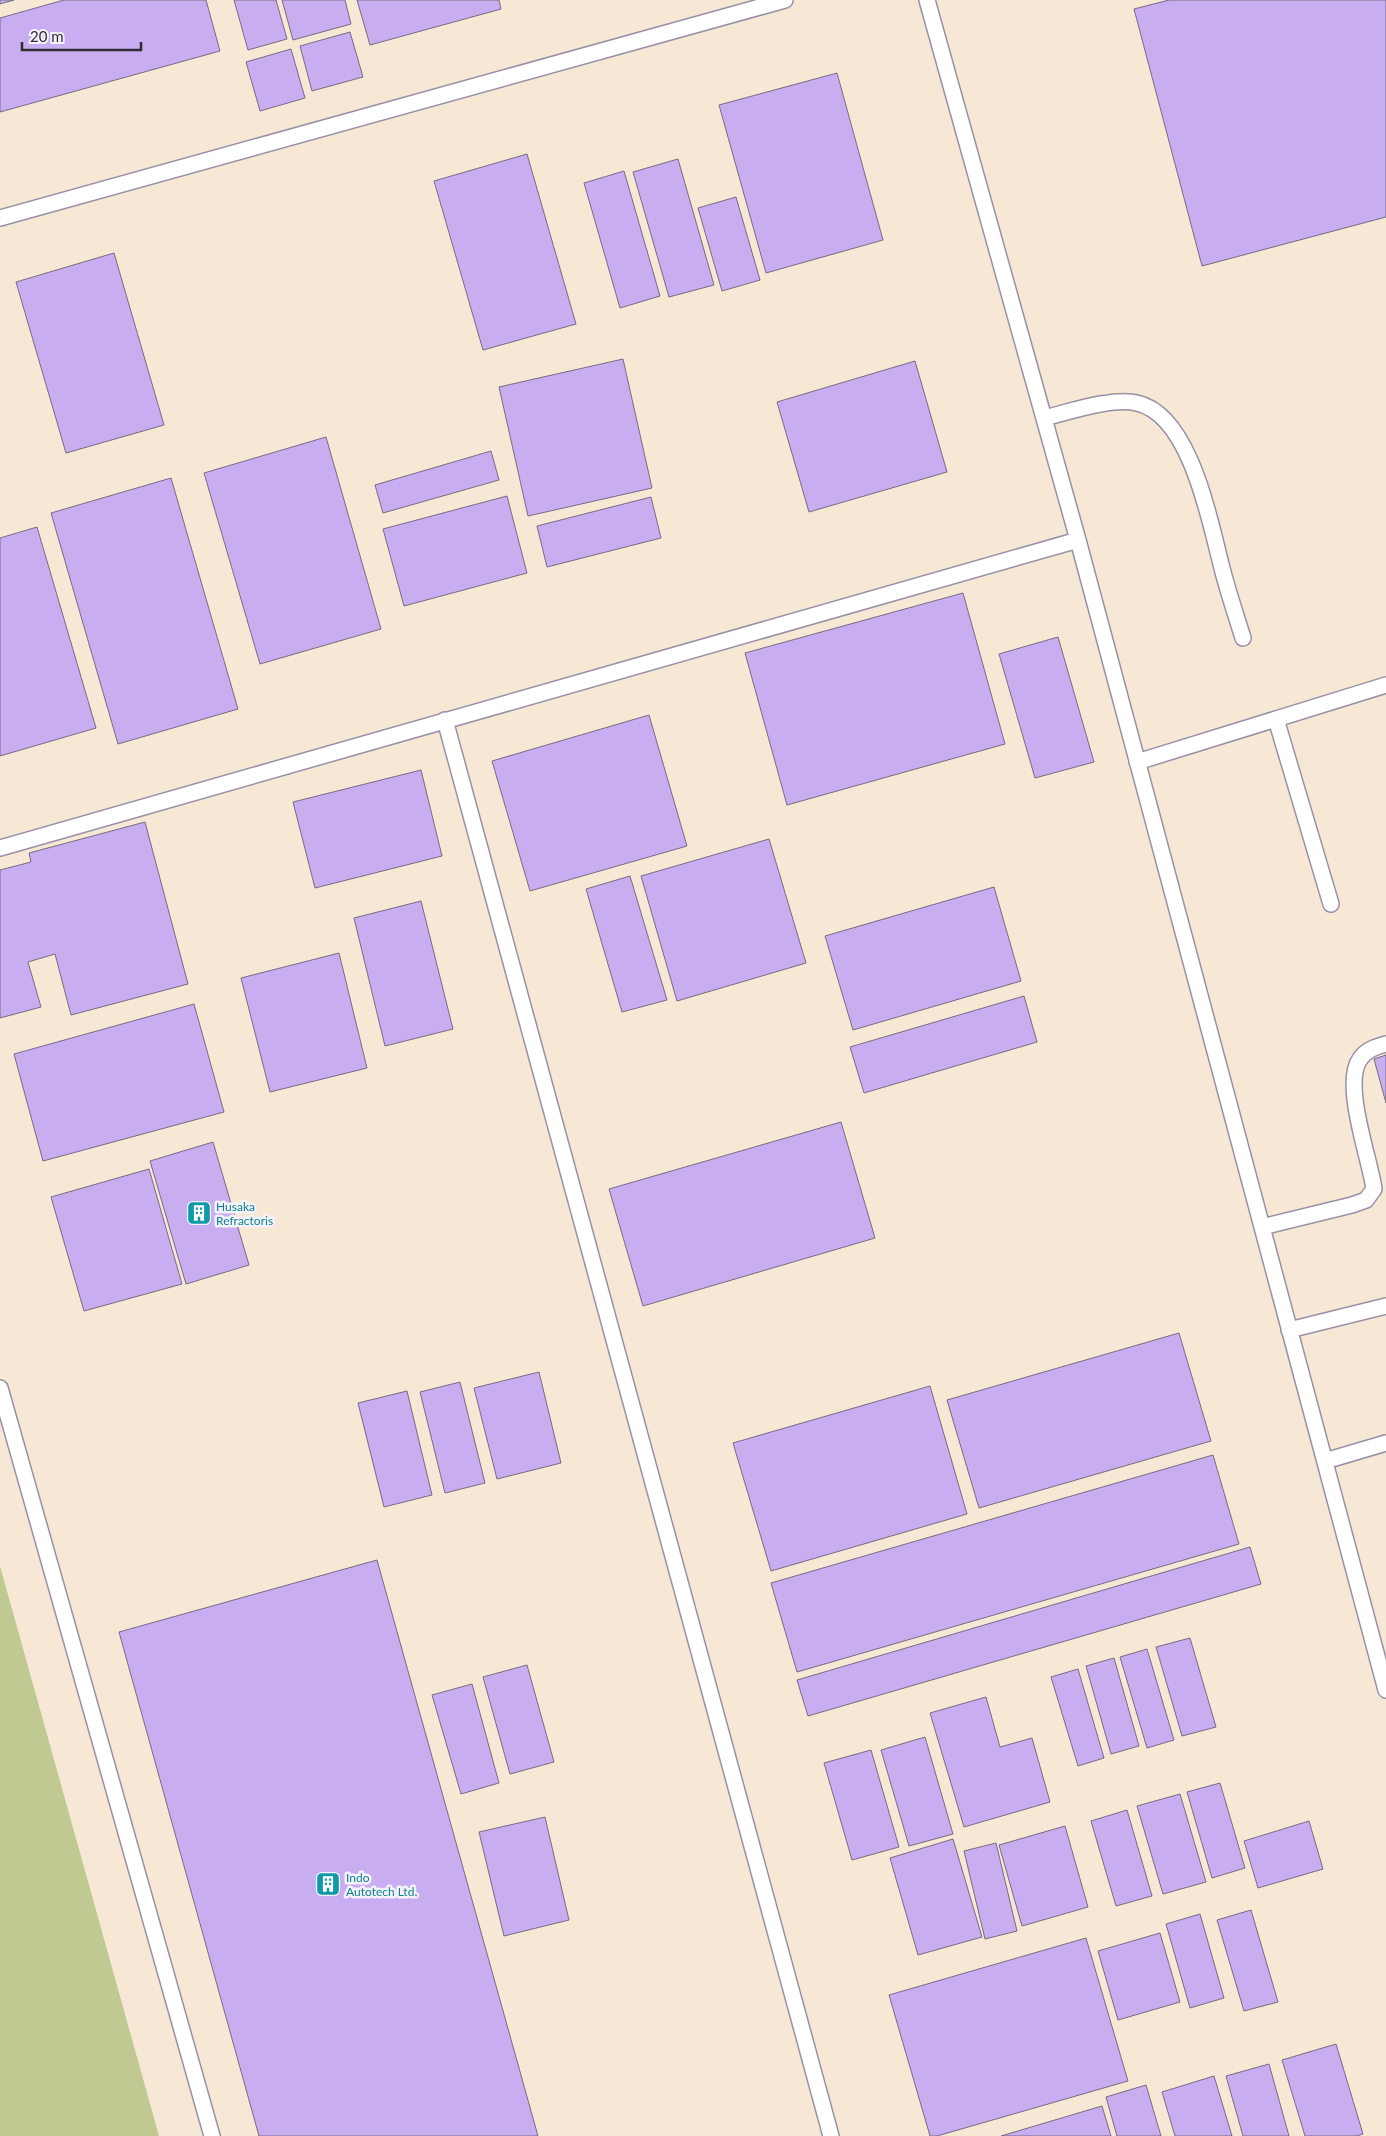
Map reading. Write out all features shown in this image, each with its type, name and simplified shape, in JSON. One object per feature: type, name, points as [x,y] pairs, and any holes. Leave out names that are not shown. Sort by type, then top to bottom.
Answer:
[{"type":"lane","points":[[0,218],[785,0]]},
{"type":"lane","points":[[927,0],[1078,540],[1386,1690]]},
{"type":"lane","points":[[1044,418],[1119,401],[1138,403],[1154,410],[1169,423],[1183,444],[1199,484],[1243,638]]},
{"type":"lane","points":[[0,848],[1078,540]]},
{"type":"lane","points":[[1137,762],[1386,685]]},
{"type":"lane","points":[[1276,719],[1330,904]]},
{"type":"lane","points":[[446,720],[831,2136]]},
{"type":"lane","points":[[1262,1227],[1352,1205],[1366,1200],[1374,1190],[1355,1103],[1353,1085],[1359,1060],[1371,1049],[1386,1044]]},
{"type":"lane","points":[[1289,1330],[1386,1306]]},
{"type":"lane","points":[[0,1388],[212,2136]]},
{"type":"lane","points":[[1325,1461],[1386,1443]]},
{"type":"shaded area","points":[[0,0],[1386,0],[1386,2136],[0,2136]]},
{"type":"green space","points":[[0,1566],[159,2136],[0,2136]]},
{"type":"building","points":[[0,0],[14,0],[0,4]]},
{"type":"building","points":[[64,0],[206,0],[220,51],[0,112],[0,18]]},
{"type":"building","points":[[234,0],[276,0],[287,39],[248,50]]},
{"type":"building","points":[[282,0],[345,0],[351,24],[293,40]]},
{"type":"building","points":[[357,0],[499,0],[501,9],[370,45]]},
{"type":"building","points":[[1169,0],[1386,0],[1386,217],[1202,266],[1134,9]]},
{"type":"building","points":[[350,32],[363,77],[312,91],[300,46]]},
{"type":"building","points":[[291,49],[305,98],[260,111],[246,62]]},
{"type":"building","points":[[837,73],[883,240],[766,273],[719,105]]},
{"type":"building","points":[[527,154],[576,324],[483,350],[434,181]]},
{"type":"building","points":[[678,159],[714,285],[669,297],[633,172]]},
{"type":"building","points":[[624,171],[660,296],[620,308],[584,183]]},
{"type":"building","points":[[736,197],[760,280],[722,291],[698,208]]},
{"type":"building","points":[[114,253],[164,425],[66,453],[16,282]]},
{"type":"building","points":[[623,359],[652,488],[528,516],[499,387]]},
{"type":"building","points":[[915,361],[947,472],[809,512],[777,402]]},
{"type":"building","points":[[326,437],[381,629],[260,664],[204,473]]},
{"type":"building","points":[[491,451],[499,480],[383,513],[375,485]]},
{"type":"building","points":[[171,478],[238,709],[118,744],[51,513]]},
{"type":"building","points":[[507,496],[527,573],[404,606],[383,529]]},
{"type":"building","points":[[651,497],[661,538],[547,567],[537,526]]},
{"type":"building","points":[[37,527],[96,728],[0,756],[0,538]]},
{"type":"building","points":[[963,593],[1005,744],[787,805],[745,653]]},
{"type":"building","points":[[1058,637],[1094,762],[1035,778],[999,654]]},
{"type":"building","points":[[649,715],[687,846],[530,891],[492,761]]},
{"type":"building","points":[[421,770],[442,856],[315,888],[293,802]]},
{"type":"building","points":[[145,822],[188,984],[71,1015],[55,954],[28,962],[41,1007],[0,1018],[0,870],[31,862],[29,853]]},
{"type":"building","points":[[769,839],[806,963],[677,1001],[641,876]]},
{"type":"building","points":[[630,876],[667,1000],[622,1012],[586,889]]},
{"type":"building","points":[[994,887],[1021,981],[853,1030],[825,936]]},
{"type":"building","points":[[421,901],[453,1029],[385,1046],[354,918]]},
{"type":"building","points":[[339,953],[367,1068],[270,1092],[241,978]]},
{"type":"building","points":[[1024,996],[1037,1042],[864,1093],[850,1047]]},
{"type":"building","points":[[194,1004],[224,1112],[43,1161],[14,1054]]},
{"type":"building","points":[[1386,1055],[1386,1103],[1374,1059]]},
{"type":"building","points":[[841,1122],[875,1238],[643,1306],[609,1189]]},
{"type":"building","name":"Husaka Refractoris","points":[[213,1142],[249,1265],[186,1284],[150,1161]]},
{"type":"building","points":[[149,1169],[182,1284],[84,1311],[51,1197]]},
{"type":"building","points":[[1179,1333],[1211,1441],[979,1508],[947,1400]]},
{"type":"building","points":[[539,1372],[561,1463],[497,1479],[474,1388]]},
{"type":"building","points":[[460,1382],[485,1483],[445,1493],[420,1392]]},
{"type":"building","points":[[930,1386],[967,1514],[771,1571],[733,1443]]},
{"type":"building","points":[[407,1391],[432,1495],[384,1507],[358,1403]]},
{"type":"building","points":[[1213,1455],[1239,1544],[797,1672],[771,1583]]},
{"type":"building","points":[[1250,1547],[1261,1584],[808,1716],[797,1680]]},
{"type":"building","name":"Indo Autotech Ltd.","points":[[377,1560],[538,2136],[259,2136],[119,1632]]},
{"type":"building","points":[[1190,1638],[1216,1727],[1182,1736],[1156,1647]]},
{"type":"building","points":[[1147,1649],[1174,1740],[1147,1748],[1120,1657]]},
{"type":"building","points":[[1114,1658],[1139,1746],[1111,1754],[1086,1666]]},
{"type":"building","points":[[527,1665],[554,1762],[510,1774],[483,1677]]},
{"type":"building","points":[[1078,1669],[1104,1758],[1078,1766],[1051,1677]]},
{"type":"building","points":[[472,1684],[499,1783],[461,1794],[432,1695]]},
{"type":"building","points":[[986,1697],[1000,1747],[1032,1738],[1050,1802],[964,1827],[930,1713]]},
{"type":"building","points":[[925,1737],[953,1834],[909,1846],[881,1750]]},
{"type":"building","points":[[871,1750],[899,1847],[852,1860],[824,1763]]},
{"type":"building","points":[[1220,1783],[1245,1868],[1212,1878],[1187,1792]]},
{"type":"building","points":[[1180,1794],[1206,1882],[1163,1894],[1137,1806]]},
{"type":"building","points":[[1127,1810],[1152,1896],[1116,1906],[1091,1821]]},
{"type":"building","points":[[545,1817],[569,1920],[504,1936],[479,1832]]},
{"type":"building","points":[[1309,1821],[1323,1869],[1258,1888],[1244,1841]]},
{"type":"building","points":[[1065,1826],[1088,1907],[1022,1926],[999,1845]]},
{"type":"building","points":[[953,1839],[982,1937],[918,1955],[890,1858]]},
{"type":"building","points":[[996,1843],[1017,1931],[985,1939],[964,1851]]},
{"type":"building","points":[[1251,1910],[1278,2002],[1244,2011],[1217,1920]]},
{"type":"building","points":[[1200,1914],[1224,1998],[1190,2008],[1166,1924]]},
{"type":"building","points":[[1160,1933],[1180,2002],[1118,2020],[1098,1951]]},
{"type":"building","points":[[1086,1938],[1128,2081],[937,2136],[930,2136],[889,1995]]},
{"type":"building","points":[[1336,2044],[1363,2134],[1356,2136],[1305,2136],[1282,2060]]},
{"type":"building","points":[[1269,2064],[1289,2136],[1243,2136],[1226,2076]]},
{"type":"building","points":[[1214,2076],[1232,2136],[1175,2136],[1162,2092]]},
{"type":"building","points":[[1146,2085],[1161,2136],[1117,2136],[1106,2097]]},
{"type":"building","points":[[1102,2106],[1111,2136],[1001,2136]]},
{"type":"place","name":"Husaka Refractoris","points":[[199,1213]]},
{"type":"place","name":"Indo Autotech Ltd.","points":[[328,1884]]}]
